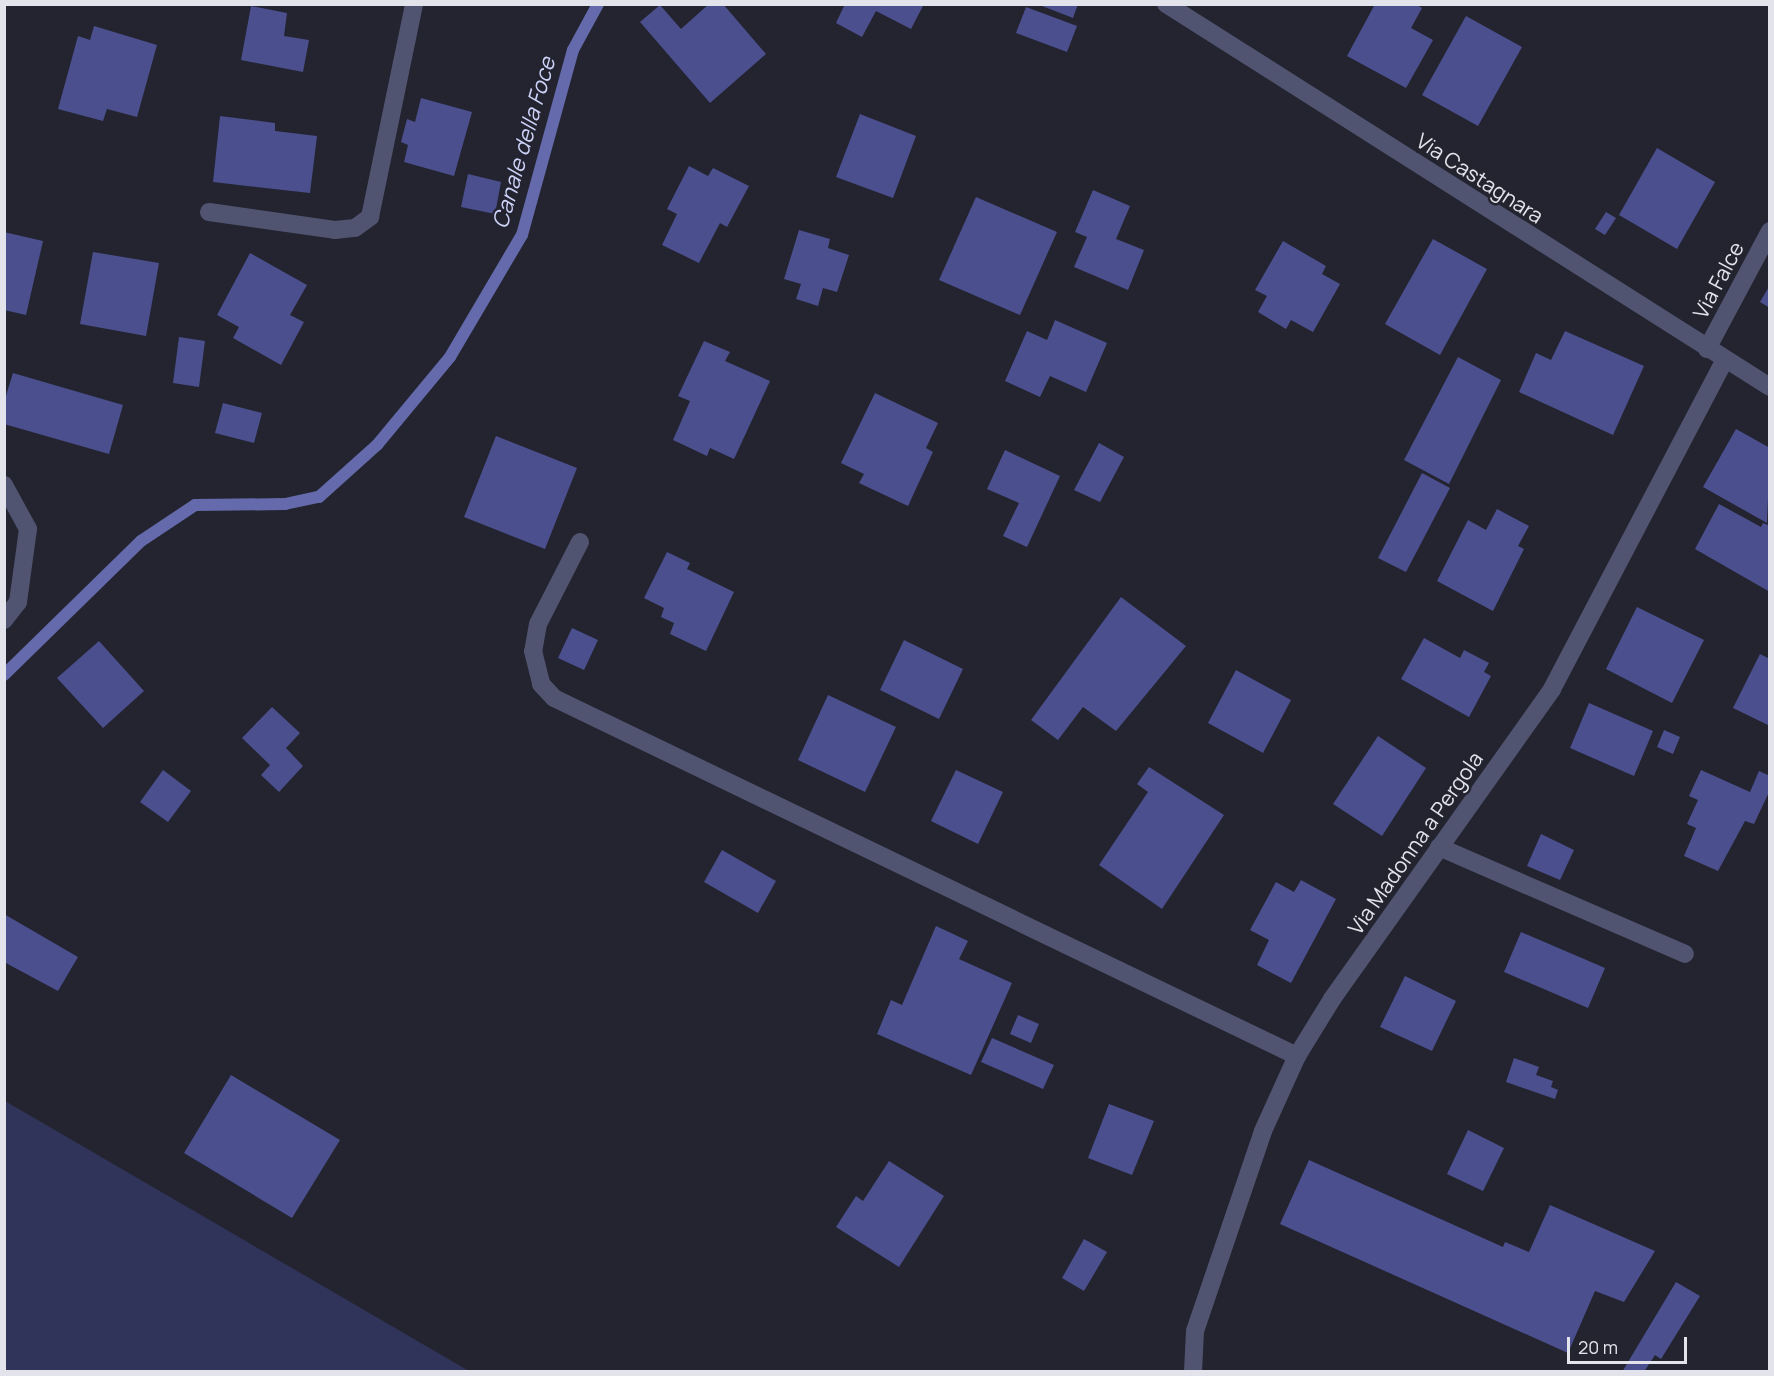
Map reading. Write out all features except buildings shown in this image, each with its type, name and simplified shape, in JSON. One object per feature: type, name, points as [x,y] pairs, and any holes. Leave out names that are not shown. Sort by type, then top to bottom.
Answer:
[{"type":"street","points":[[209,212],[335,230],[355,228],[370,217],[414,4]]},
{"type":"street","name":"Via Castagnara","points":[[1166,4],[1770,387]]},
{"type":"street","name":"Via Falce","points":[[1707,349],[1770,231]]},
{"type":"street","name":"Via Madonna a Pergola","points":[[1193,1371],[1195,1331],[1263,1131],[1297,1056],[1438,848],[1552,689],[1725,360]]},
{"type":"street","points":[[4,486],[28,529],[18,602],[4,620]]},
{"type":"street","points":[[580,542],[538,624],[533,651],[541,684],[554,698],[1297,1056]]},
{"type":"street","points":[[1438,848],[1685,954]]},
{"type":"shaded area","points":[[5,1101],[469,1371],[5,1371]]},
{"type":"waterway","name":"Canale della Foce","points":[[4,675],[141,541],[195,505],[285,504],[319,497],[377,445],[450,357],[522,235],[573,50],[598,4]]}]
